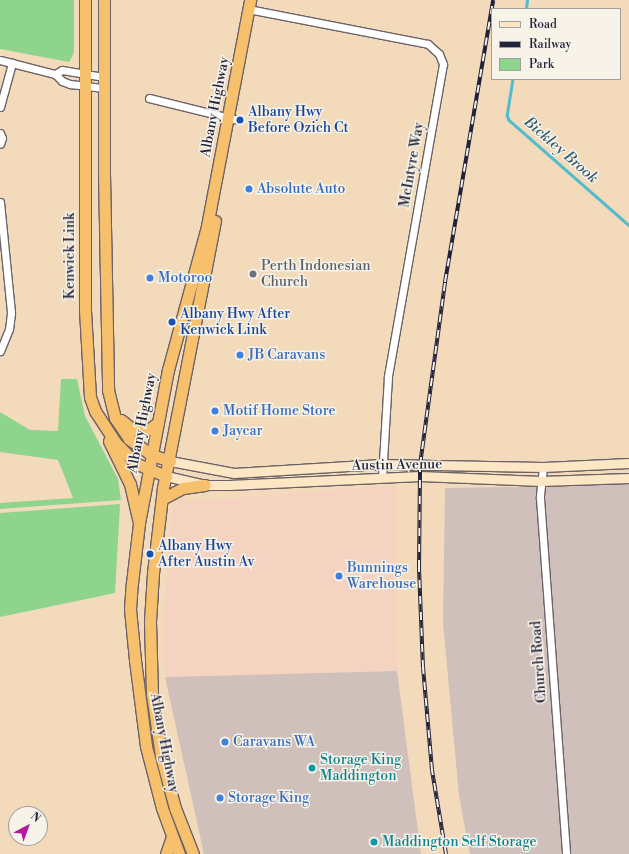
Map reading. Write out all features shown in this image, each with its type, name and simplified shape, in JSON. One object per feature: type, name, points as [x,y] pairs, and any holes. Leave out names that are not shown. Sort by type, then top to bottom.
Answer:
[{"type":"highway","name":"Kenwick Link","points":[[85,0],[84,87],[86,341],[90,397],[94,411],[116,443],[135,462],[148,471],[166,476]]},
{"type":"highway","points":[[104,0],[106,361],[111,406],[115,418],[129,438],[152,455],[170,461]]},
{"type":"highway","name":"Albany Highway","points":[[193,854],[168,782],[152,694],[152,590],[162,499],[253,5]]},
{"type":"highway","name":"Albany Highway","points":[[179,854],[172,837],[146,746],[135,660],[131,596],[139,522],[168,370],[207,226],[231,118]]},
{"type":"highway","points":[[111,406],[132,430],[146,430],[158,423]]},
{"type":"highway","points":[[94,411],[130,484],[139,522]]},
{"type":"highway","points":[[162,499],[183,488],[205,485]]},
{"type":"highway","points":[[166,854],[172,837]]},
{"type":"main road","name":"Austin Avenue","points":[[170,461],[234,473],[381,464],[543,467],[629,462]]},
{"type":"main road","name":"Austin Avenue","points":[[166,476],[205,485],[382,477],[541,481],[629,478]]},
{"type":"street","name":"McIntyre Way","points":[[253,5],[428,44],[439,54],[443,64],[388,377],[381,464],[382,477]]},
{"type":"street","points":[[0,60],[55,74],[62,81],[84,87],[104,88]]},
{"type":"street","points":[[0,107],[12,63]]},
{"type":"street","points":[[55,74],[62,70],[104,77]]},
{"type":"street","points":[[149,98],[231,118]]},
{"type":"street","points":[[0,133],[2,138],[0,144]]},
{"type":"street","points":[[0,202],[11,313],[9,329],[0,351]]},
{"type":"street","name":"Church Road","points":[[543,467],[541,481],[566,854]]},
{"type":"shaded area","points":[[629,482],[629,854],[470,854],[459,796],[443,622],[445,488],[576,486]]},
{"type":"shaded area","points":[[395,485],[397,671],[165,677],[163,631],[172,505],[180,499],[201,501]]},
{"type":"shaded area","points":[[397,671],[421,854],[204,854],[165,677]]},
{"type":"green space","points":[[0,0],[74,0],[74,53],[69,62],[0,49]]},
{"type":"green space","points":[[61,379],[77,379],[85,416],[118,479],[121,500],[0,509],[0,503],[73,498],[58,460],[0,452],[0,412],[30,430],[58,431]]},
{"type":"green space","points":[[120,504],[115,593],[0,617],[0,513]]},
{"type":"waterway","name":"Bickley Brook","points":[[526,8],[527,0]]},
{"type":"waterway","name":"Bickley Brook","points":[[513,80],[507,115],[509,120],[629,225]]},
{"type":"railway","points":[[492,8],[493,0]]},
{"type":"railway","points":[[446,854],[432,770],[423,668],[419,568],[420,465],[445,282],[491,12]]},
{"type":"place","name":"Albany Hwy Before Ozich Ct","points":[[240,120]]},
{"type":"place","name":"Absolute Auto","points":[[249,189]]},
{"type":"place","name":"Perth Indonesian Church","points":[[253,274]]},
{"type":"place","name":"Motoroo","points":[[150,278]]},
{"type":"place","name":"Albany Hwy After Kenwick Link","points":[[172,322]]},
{"type":"place","name":"JB Caravans","points":[[240,355]]},
{"type":"place","name":"Motif Home Store","points":[[215,411]]},
{"type":"place","name":"Jaycar","points":[[215,431]]},
{"type":"place","name":"Albany Hwy After Austin Av","points":[[150,554]]},
{"type":"place","name":"Bunnings Warehouse","points":[[339,576]]},
{"type":"place","name":"Caravans WA","points":[[225,742]]},
{"type":"place","name":"Storage King Maddington","points":[[312,768]]},
{"type":"place","name":"Storage King","points":[[220,798]]},
{"type":"place","name":"Maddington Self Storage","points":[[374,842]]}]
